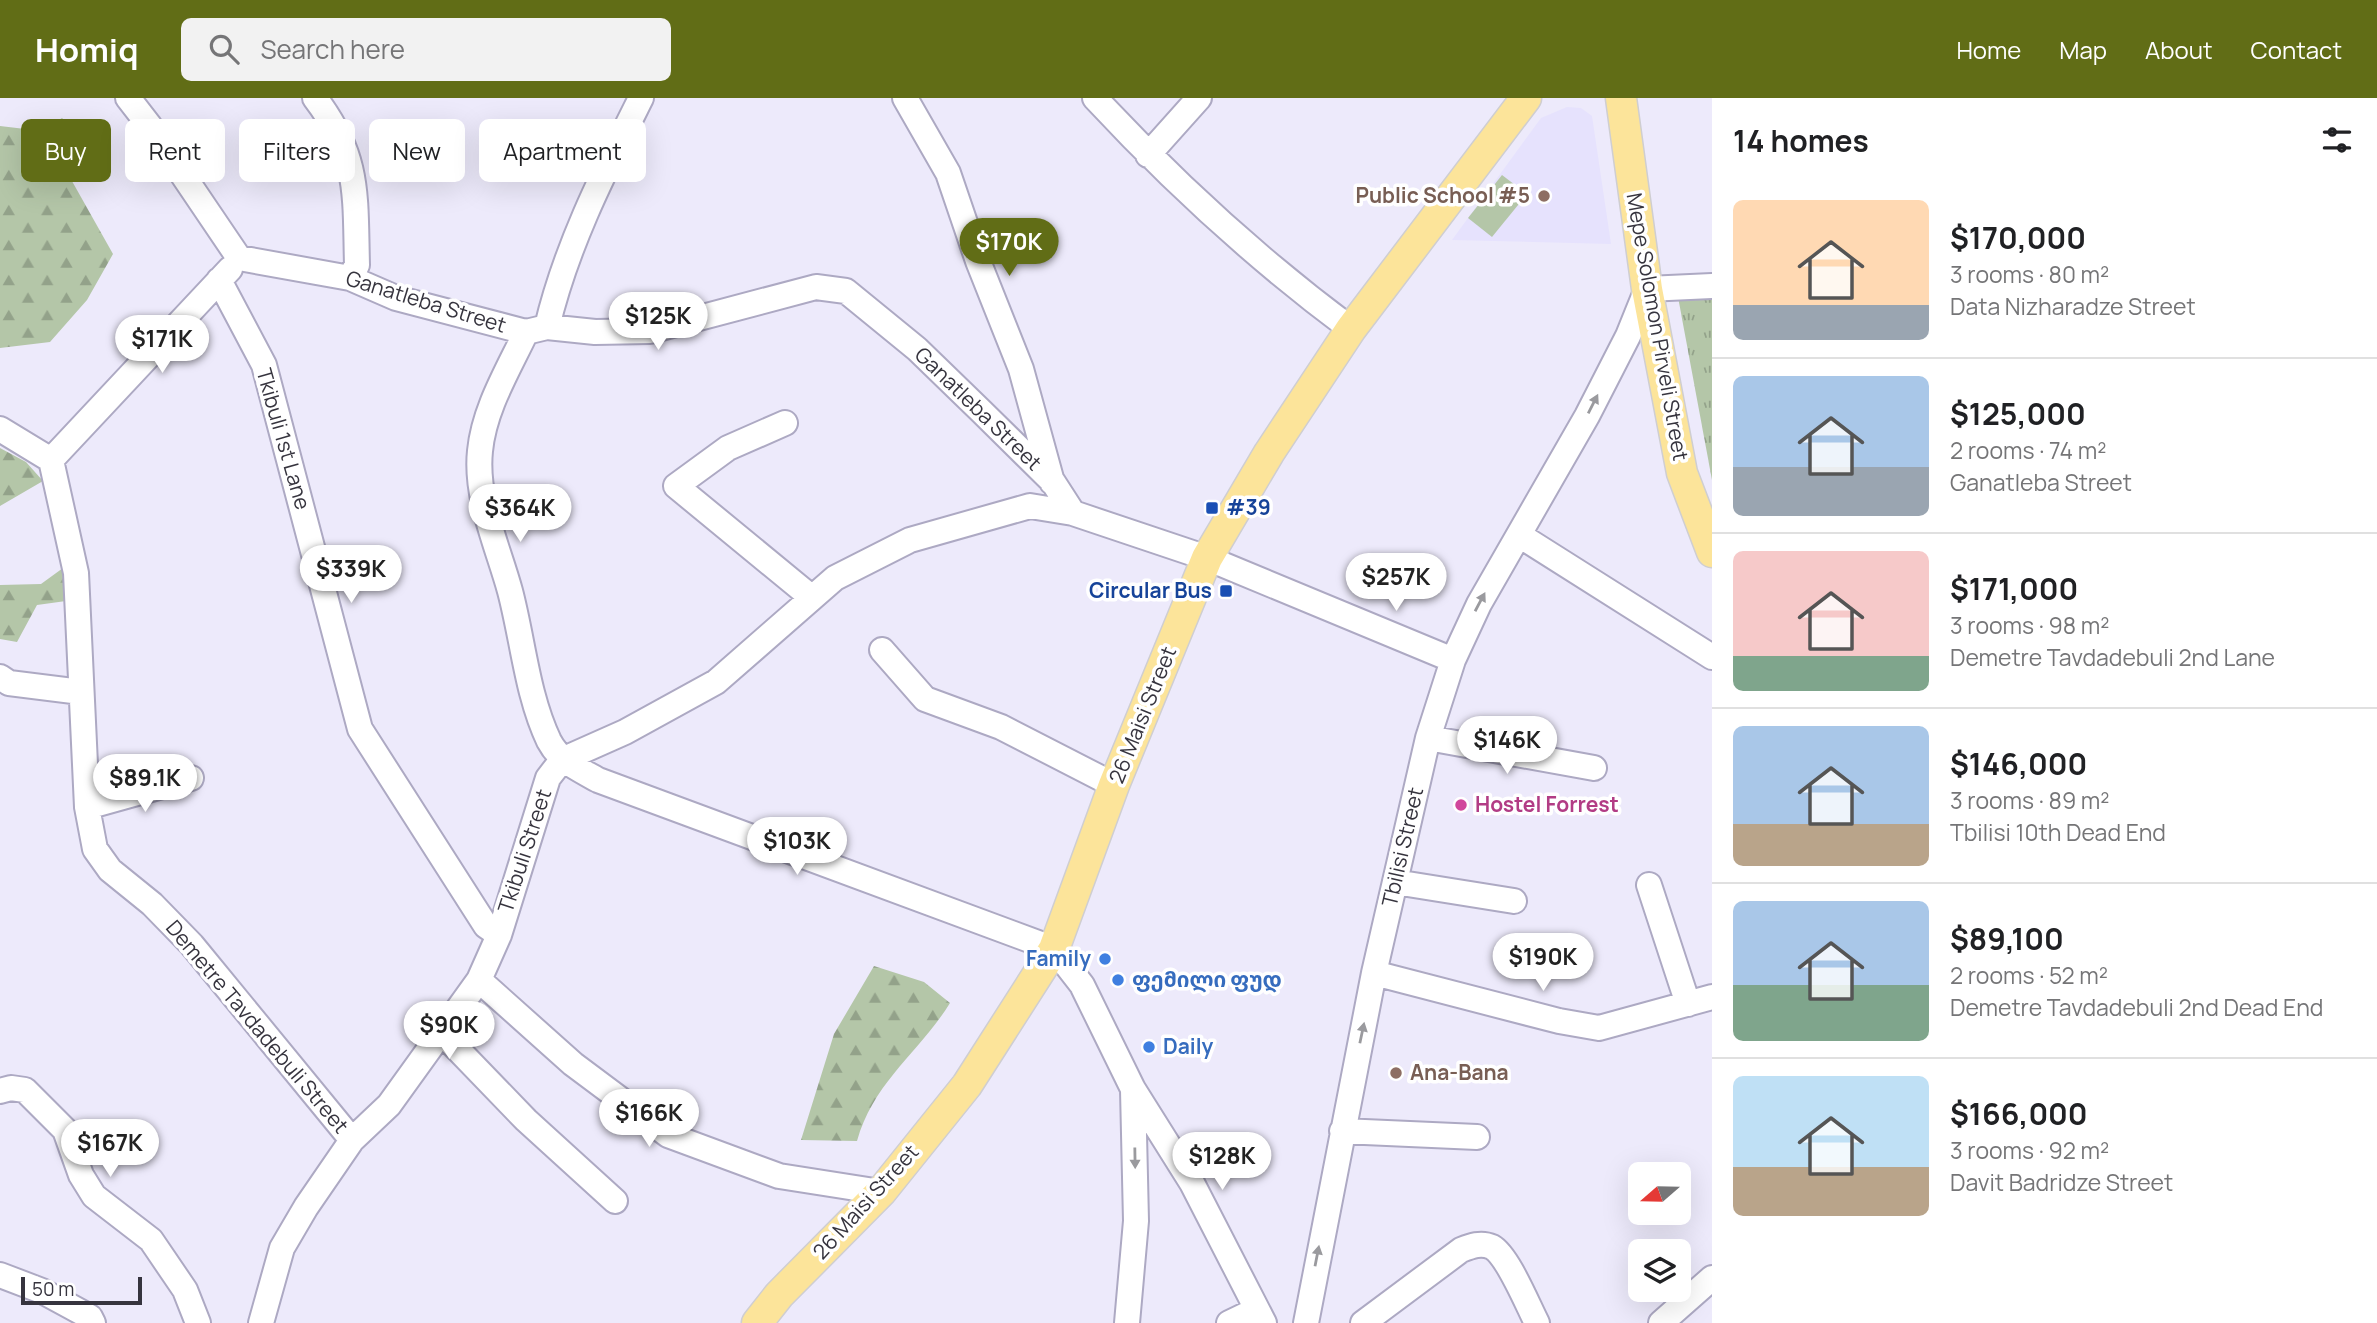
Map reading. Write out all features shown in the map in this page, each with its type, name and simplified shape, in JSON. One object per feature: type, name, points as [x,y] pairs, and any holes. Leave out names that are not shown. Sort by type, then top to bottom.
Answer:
[{"type":"main road","name":"26 Maisi Street","points":[[757,1323],[779,1295],[881,1192],[967,1085],[1054,949],[1115,785],[1207,558],[1269,453],[1351,329],[1526,98]]},
{"type":"main road","name":"Mepe Solomon Pirveli Street","points":[[1621,98],[1647,289],[1682,473],[1712,552]]},
{"type":"street","points":[[0,429],[51,460],[239,258],[128,98]]},
{"type":"street","points":[[315,98],[330,117],[348,152],[355,181],[357,265],[351,278]]},
{"type":"street","points":[[641,98],[587,207],[554,298],[487,414],[479,452],[481,491],[511,593],[534,695],[549,741],[562,760],[598,780],[1054,949],[1082,985],[1133,1090],[1192,1183],[1260,1317],[1228,1323]]},
{"type":"street","points":[[905,98],[948,173],[978,261],[1021,369],[1053,482]]},
{"type":"street","points":[[1095,98],[1148,155],[1236,239],[1351,329]]},
{"type":"street","points":[[1148,155],[1199,98]]},
{"type":"street","name":"Ganatleba Street","points":[[239,258],[351,278],[396,298],[536,330],[650,331],[816,287],[846,291],[917,349],[1053,482],[1073,513]]},
{"type":"street","name":"Tkibuli 1st Lane","points":[[219,280],[264,365],[360,729],[486,926],[499,935]]},
{"type":"street","points":[[1647,289],[1712,286]]},
{"type":"street","name":"Tbilisi Street","points":[[1306,1323],[1374,973],[1428,738],[1453,660],[1479,604],[1587,416],[1628,335],[1647,289]]},
{"type":"street","points":[[785,423],[728,448],[676,486],[811,597]]},
{"type":"street","name":"Demetre Tavdadebuli Street","points":[[51,460],[76,573],[87,807],[95,849],[110,870],[152,904],[192,945],[352,1140]]},
{"type":"street","points":[[562,760],[625,733],[716,682],[835,578],[910,540],[1030,506],[1073,513],[1207,558],[1453,660]]},
{"type":"street","points":[[1519,535],[1712,657]]},
{"type":"street","points":[[882,650],[925,699],[1002,727],[1115,785]]},
{"type":"street","points":[[0,677],[9,683],[81,692]]},
{"type":"street","points":[[1428,738],[1594,768]]},
{"type":"street","name":"Tkibuli Street","points":[[261,1323],[282,1248],[352,1140],[389,1105],[479,980],[499,935],[548,778],[562,760]]},
{"type":"street","points":[[87,807],[191,778]]},
{"type":"street","points":[[1395,882],[1514,901]]},
{"type":"street","points":[[1649,884],[1688,1004]]},
{"type":"street","points":[[1374,973],[1559,1021],[1599,1028],[1712,997]]},
{"type":"street","points":[[479,980],[573,1064],[668,1135],[779,1176],[881,1192]]},
{"type":"street","points":[[442,1033],[526,1120],[615,1201]]},
{"type":"street","points":[[0,1091],[11,1088],[25,1090],[65,1130],[81,1175],[94,1196],[151,1240],[185,1290],[198,1323]]},
{"type":"street","points":[[1127,1323],[1136,1221],[1133,1090]]},
{"type":"street","points":[[1342,1131],[1477,1138]]},
{"type":"street","points":[[1363,1323],[1461,1250],[1477,1244],[1493,1248],[1502,1256],[1537,1323]]},
{"type":"street","points":[[0,1275],[42,1291],[90,1317],[93,1323]]},
{"type":"street","points":[[1661,1323],[1712,1278]]},
{"type":"shaded area","name":"Public School #5","points":[[1567,107],[1581,108],[1592,116],[1611,244],[1452,240],[1541,118]]},
{"type":"green space","points":[[0,126],[21,128],[21,182],[72,182],[113,254],[87,300],[50,342],[0,348]]},
{"type":"green space","points":[[1502,175],[1527,194],[1492,237],[1468,218]]},
{"type":"green space","points":[[1712,295],[1712,480],[1678,297]]},
{"type":"green space","points":[[0,448],[26,462],[43,481],[0,506]]},
{"type":"green space","points":[[63,568],[66,601],[37,605],[17,642],[0,639],[0,585],[41,584]]},
{"type":"green space","points":[[874,966],[924,982],[950,1003],[874,1101],[857,1141],[801,1140],[834,1034]]},
{"type":"place","name":"Public School #5","points":[[1544,196]]},
{"type":"place","name":"#39","points":[[1212,508]]},
{"type":"place","name":"Circular Bus","points":[[1226,591]]},
{"type":"place","name":"Hostel Forrest","points":[[1461,805]]},
{"type":"place","name":"Family","points":[[1105,959]]},
{"type":"place","name":"ფემილი ფუდ","points":[[1118,980]]},
{"type":"place","name":"Daily","points":[[1149,1047]]},
{"type":"place","name":"Ana-Bana","points":[[1396,1073]]}]
